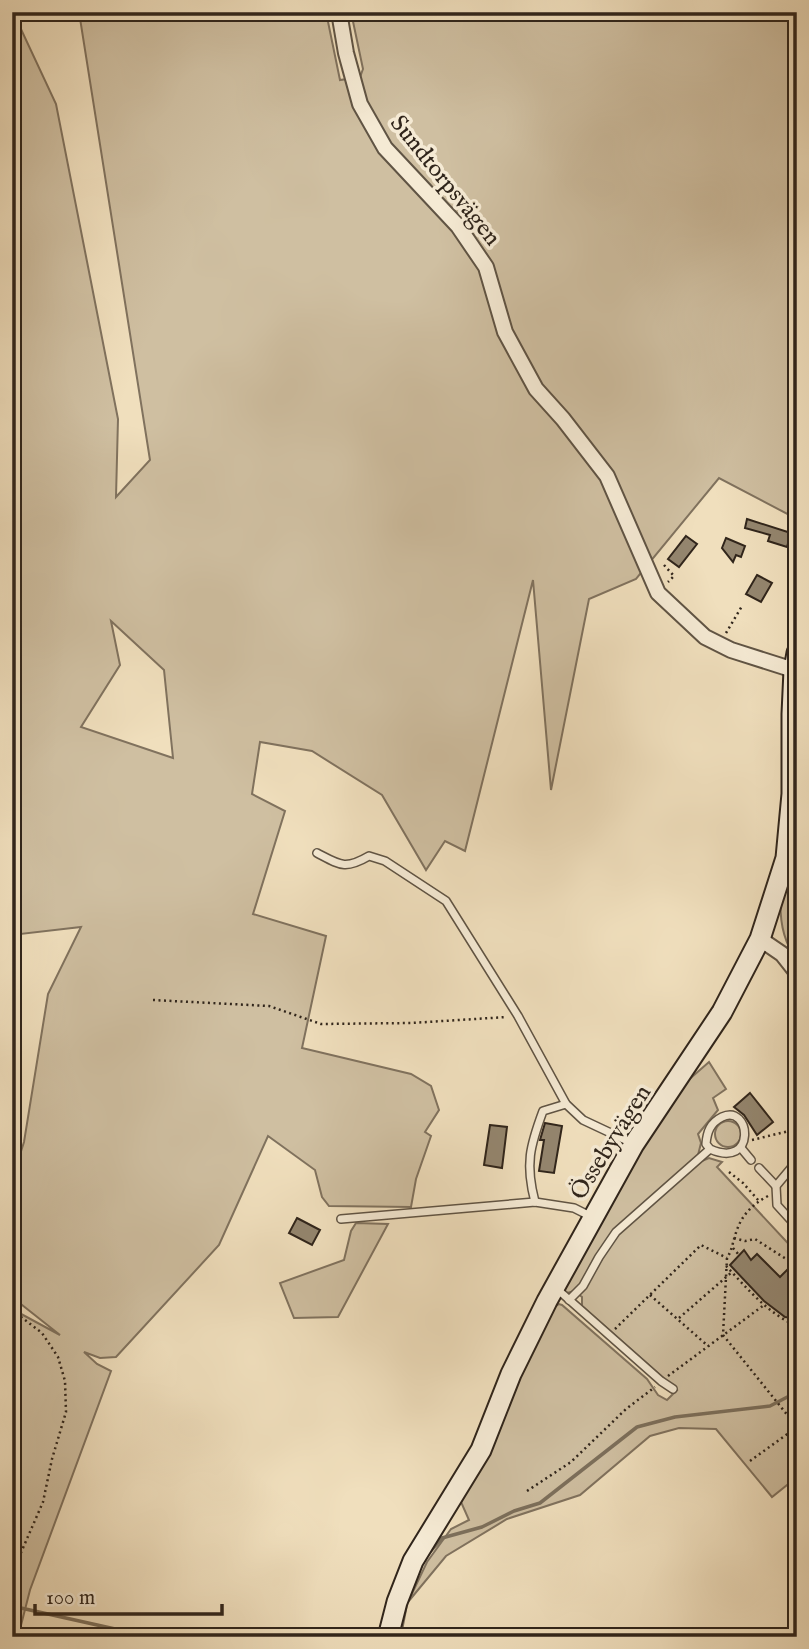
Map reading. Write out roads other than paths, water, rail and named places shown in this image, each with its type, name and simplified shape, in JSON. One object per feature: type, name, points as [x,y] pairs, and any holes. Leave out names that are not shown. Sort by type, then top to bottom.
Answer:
[{"type":"street","name":"Sundtorpsvägen","points":[[339,12],[346,53],[360,104],[385,148],[458,226],[486,267],[505,332],[536,389],[563,419],[607,477],[658,593],[705,636],[719,644],[731,650],[796,665]]},
{"type":"street","name":"Össebyvägen","points":[[388,1637],[397,1602],[413,1561],[481,1450],[522,1349],[592,1217],[634,1144],[722,1012],[760,939],[786,858],[792,794],[796,665]]},
{"type":"street","points":[[760,939],[782,954],[797,973]]},
{"type":"lane","points":[[317,853],[340,865],[354,864],[369,856],[385,861],[446,901],[518,1016],[565,1104],[583,1120],[634,1144]]},
{"type":"lane","points":[[535,1202],[531,1187],[529,1147],[543,1111],[565,1104]]},
{"type":"lane","points":[[742,1144],[733,1152],[720,1154],[706,1144],[707,1134],[713,1122],[725,1115],[733,1115],[741,1121],[744,1131],[742,1144],[751,1160]]},
{"type":"lane","points":[[569,1300],[583,1286],[598,1257],[616,1232],[710,1149]]},
{"type":"lane","points":[[776,1189],[797,1161]]},
{"type":"lane","points":[[759,1168],[776,1189],[777,1205],[797,1227]]},
{"type":"lane","points":[[341,1219],[535,1202],[574,1208],[592,1217]]},
{"type":"lane","points":[[555,1287],[661,1381],[673,1388]]},
{"type":"waterway","points":[[428,1554],[442,1538],[482,1527],[514,1511],[540,1503],[637,1427],[675,1417],[770,1406],[797,1392]]},
{"type":"waterway","points":[[12,1606],[151,1637]]},
{"type":"waterway","points":[[400,1637],[406,1606]]}]
